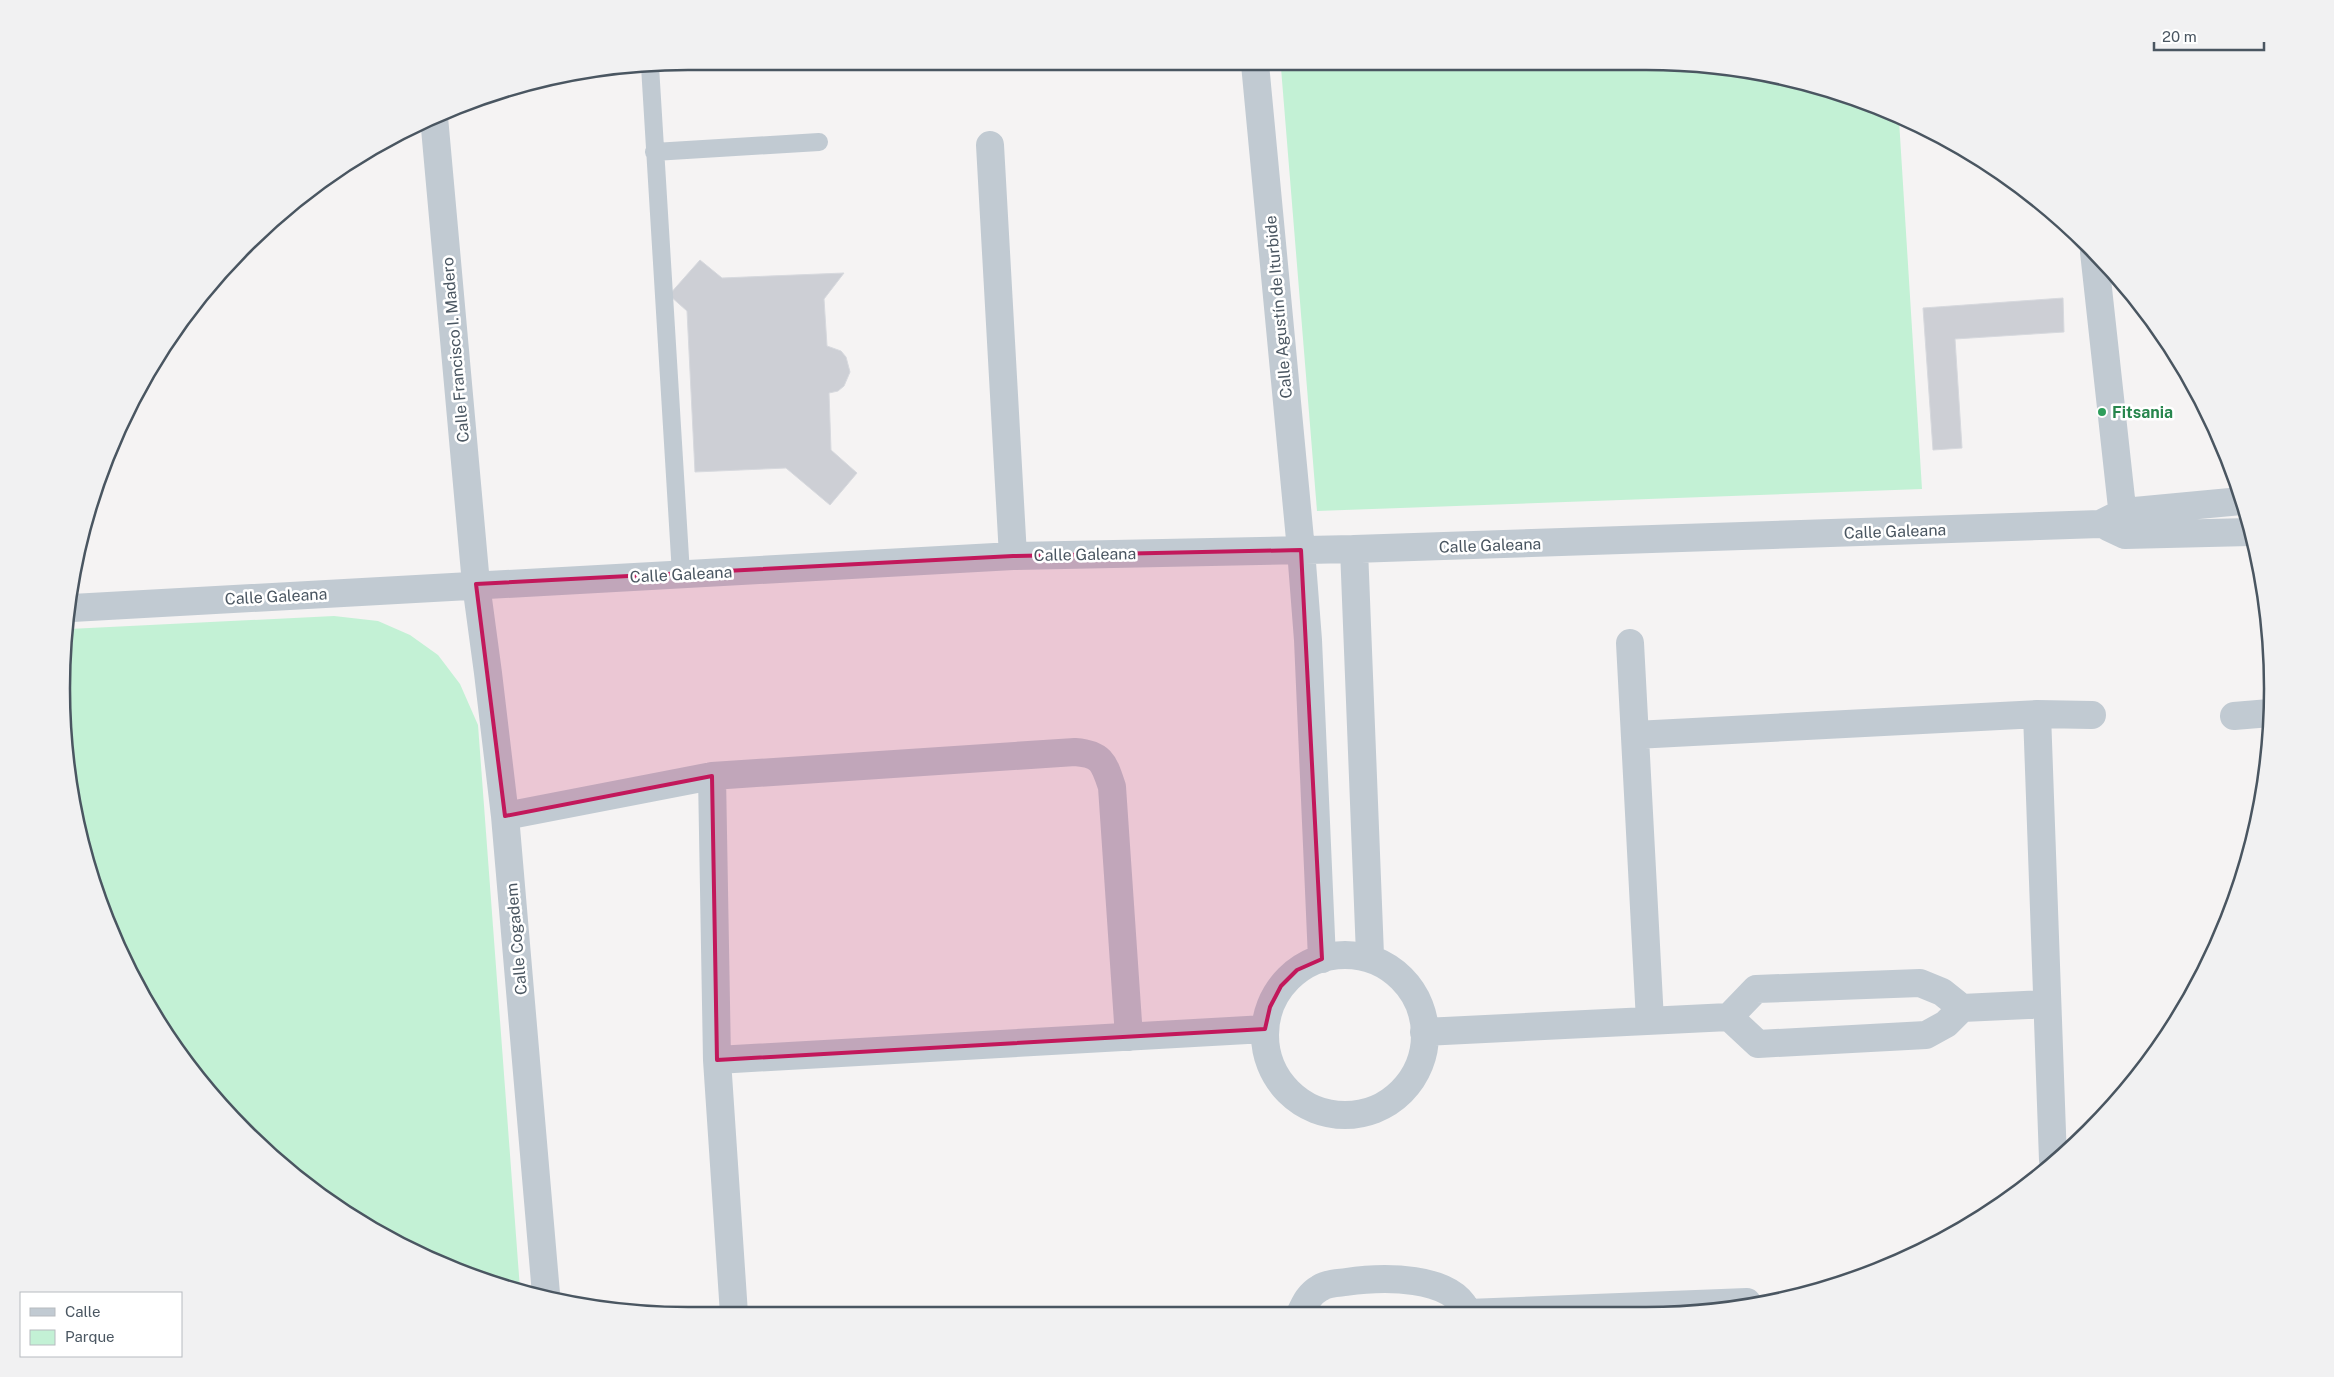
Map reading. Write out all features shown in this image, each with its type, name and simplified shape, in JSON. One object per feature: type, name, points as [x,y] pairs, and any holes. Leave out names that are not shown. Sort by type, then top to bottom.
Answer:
[{"type":"street","name":"Calle Agustín de Iturbide","points":[[1256,70],[1308,640],[1322,959]]},
{"type":"street","name":"Calle Francisco I. Madero","points":[[435,125],[476,584]]},
{"type":"street","points":[[990,145],[1012,556]]},
{"type":"street","points":[[2095,264],[2116,524]]},
{"type":"street","points":[[2116,524],[2235,502]]},
{"type":"street","name":"Calle Galeana","points":[[75,608],[476,584],[1012,556],[1354,549],[2116,524]]},
{"type":"street","points":[[2116,524],[2244,532]]},
{"type":"street","points":[[1354,549],[1370,956]]},
{"type":"street","name":"Calle Cogadem","points":[[476,584],[504,816],[546,1290]]},
{"type":"street","points":[[1630,643],[1650,1021]]},
{"type":"street","points":[[1635,736],[2037,714],[2092,715]]},
{"type":"street","points":[[2037,714],[2053,1154]]},
{"type":"street","points":[[2234,716],[2263,714]]},
{"type":"street","points":[[504,816],[712,776],[1075,752],[1090,753],[1103,762],[1112,787],[1128,1037]]},
{"type":"street","points":[[712,776],[716,1060],[734,1307]]},
{"type":"street","points":[[1339,954],[1370,956],[1402,978],[1415,996],[1424,1017],[1425,1040],[1420,1063],[1409,1083],[1394,1099],[1373,1110],[1351,1115],[1328,1114],[1307,1106],[1289,1092],[1275,1073],[1267,1052],[1265,1029],[1270,1007],[1281,986],[1297,970],[1339,954]]},
{"type":"street","points":[[1424,1032],[1730,1017],[1756,989],[1920,982],[1942,992],[1962,1008],[2047,1004]]},
{"type":"street","points":[[1730,1017],[1758,1044],[1926,1035],[1946,1024],[1962,1008]]},
{"type":"street","points":[[716,1060],[1265,1029]]},
{"type":"street","points":[[1303,1307],[1308,1297],[1322,1286],[1366,1279],[1399,1280],[1430,1284],[1461,1302],[1464,1307]]},
{"type":"street","points":[[1631,1307],[1710,1304]]},
{"type":"lane","points":[[650,71],[681,574]]},
{"type":"lane","points":[[654,152],[819,142]]},
{"type":"highlighted area","points":[[1301,550],[1322,959],[1297,970],[1281,986],[1270,1007],[1265,1029],[717,1060],[712,776],[505,816],[476,584],[1013,556]]},
{"type":"green space","points":[[1281,70],[1686,71],[1726,75],[1806,91],[1844,103],[1899,125],[1922,489],[1317,511]]},
{"type":"green space","points":[[334,616],[378,621],[410,635],[438,655],[460,684],[478,725],[520,1283],[452,1260],[415,1243],[345,1203],[312,1179],[251,1126],[223,1096],[174,1032],[153,998],[117,925],[91,849],[75,769],[71,729],[70,688],[73,629]]},
{"type":"building","points":[[700,260],[722,278],[844,273],[824,299],[827,346],[841,351],[846,357],[850,372],[844,386],[838,391],[829,393],[831,450],[857,473],[830,505],[786,468],[695,472],[687,311],[669,295]]},
{"type":"building","points":[[2063,298],[2064,332],[1955,339],[1962,448],[1933,450],[1923,308]]},
{"type":"place","name":"Fitsania","points":[[2102,412]]}]
